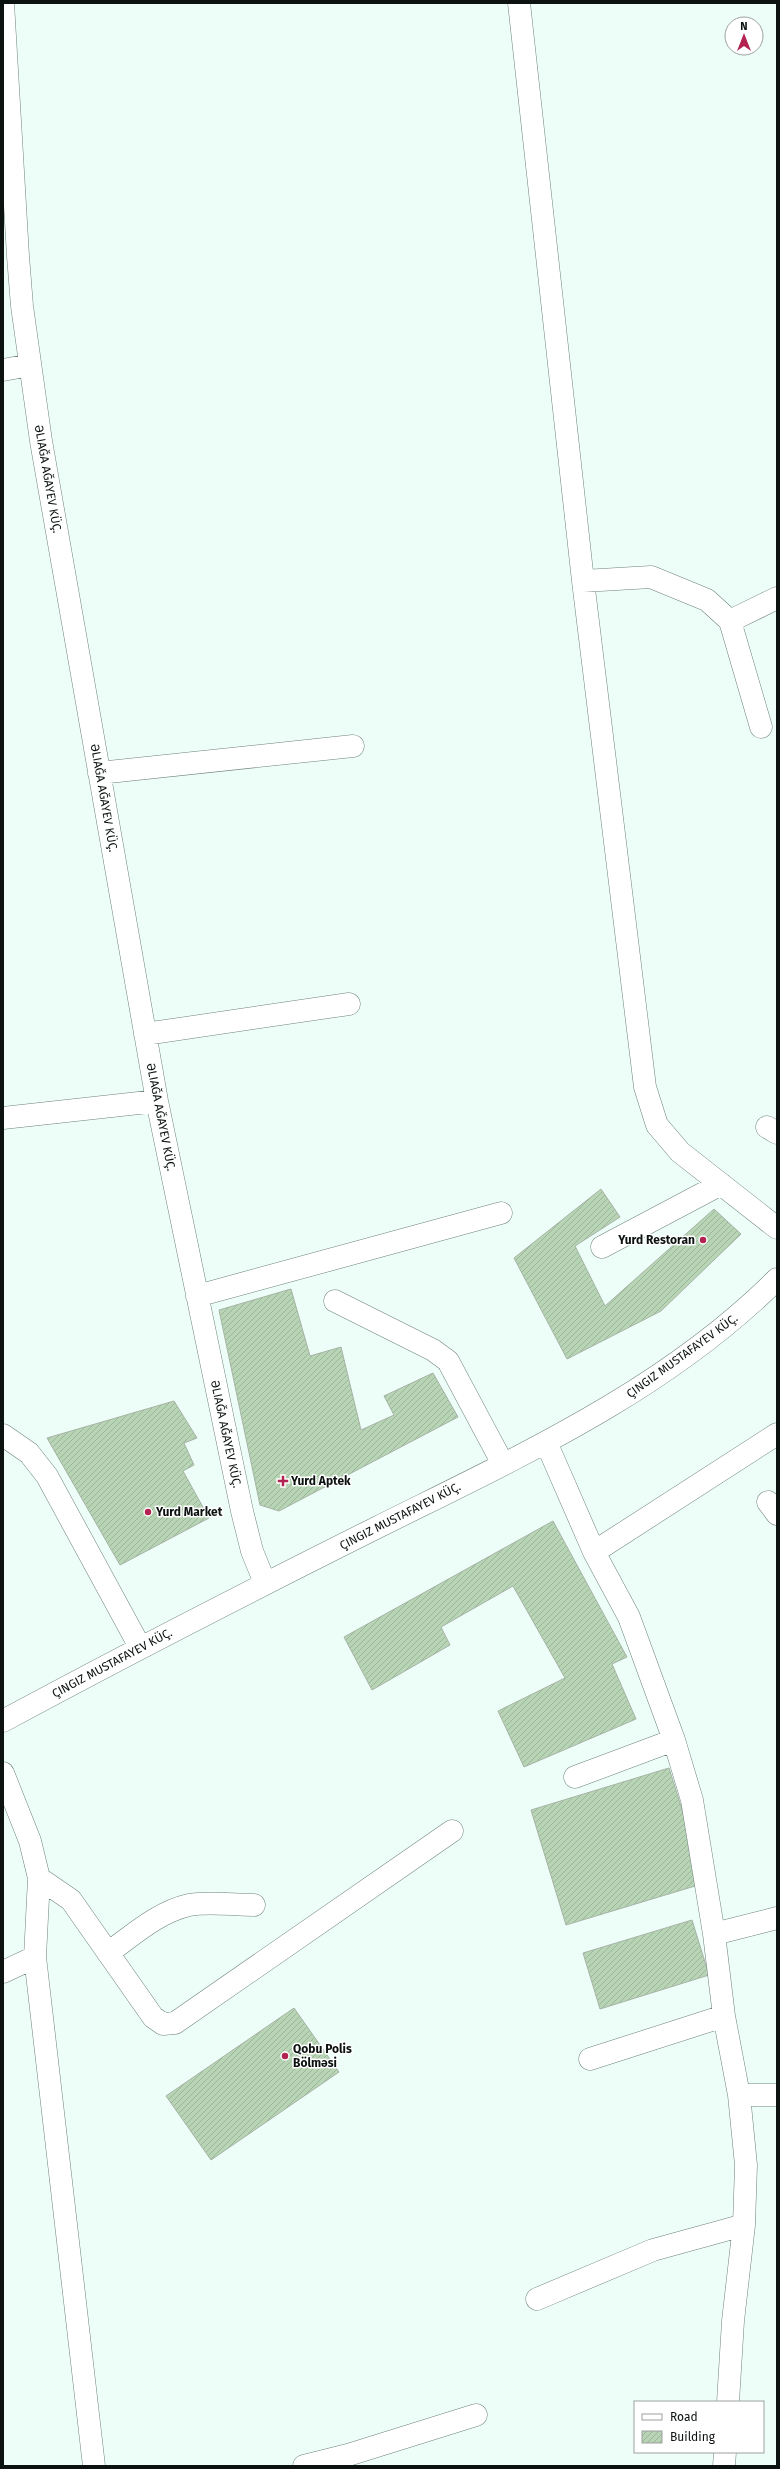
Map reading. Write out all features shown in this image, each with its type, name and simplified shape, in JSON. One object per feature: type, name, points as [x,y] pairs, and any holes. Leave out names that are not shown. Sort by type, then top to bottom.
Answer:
[{"type":"street","name":"ƏLIAĞA AĞAYEV KÜÇ.","points":[[3,3],[7,120],[18,256],[30,365],[41,441],[157,1101],[242,1511],[252,1551],[265,1583]]},
{"type":"street","points":[[519,3],[583,581],[645,1087],[657,1125],[680,1152],[777,1228]]},
{"type":"street","points":[[3,370],[30,365]]},
{"type":"street","points":[[583,581],[651,577],[707,600],[730,621],[761,727]]},
{"type":"street","points":[[730,621],[777,598]]},
{"type":"street","points":[[99,773],[353,746]]},
{"type":"street","points":[[145,1034],[349,1004]]},
{"type":"street","points":[[3,1118],[157,1101]]},
{"type":"street","points":[[602,1247],[721,1184]]},
{"type":"street","points":[[197,1296],[501,1213]]},
{"type":"street","name":"ÇINGIZ MUSTAFAYEV KÜÇ.","points":[[3,1721],[140,1647],[546,1442],[620,1400],[664,1372],[722,1329],[777,1279]]},
{"type":"street","points":[[335,1301],[433,1350],[448,1361],[503,1464]]},
{"type":"street","points":[[594,1552],[777,1434]]},
{"type":"street","points":[[3,1435],[29,1453],[47,1476],[140,1647]]},
{"type":"street","points":[[546,1442],[594,1552],[629,1617],[674,1740],[692,1800],[714,1934],[724,2016],[739,2095],[746,2165],[744,2226],[733,2321],[728,2401]]},
{"type":"street","points":[[575,1777],[674,1740]]},
{"type":"street","points":[[3,1773],[30,1841],[40,1878],[35,1957],[93,2466]]},
{"type":"street","points":[[40,1878],[71,1900],[153,2017],[163,2024],[175,2024],[452,1831]]},
{"type":"street","points":[[108,1953],[160,1916],[190,1905],[254,1905]]},
{"type":"street","points":[[714,1934],[777,1918]]},
{"type":"street","points":[[3,1972],[35,1957]]},
{"type":"street","points":[[590,2059],[724,2016]]},
{"type":"street","points":[[739,2095],[777,2095]]},
{"type":"street","points":[[537,2299],[653,2250],[744,2226]]},
{"type":"street","points":[[304,2466],[348,2455],[476,2415]]},
{"type":"street","points":[[724,2466],[725,2453]]},
{"type":"building","points":[[601,1189],[620,1217],[575,1246],[605,1306],[714,1209],[741,1234],[661,1311],[567,1359],[514,1258]]},
{"type":"building","points":[[291,1289],[310,1356],[341,1347],[361,1430],[394,1415],[384,1396],[433,1373],[458,1417],[279,1511],[260,1505],[219,1310]]},
{"type":"building","points":[[174,1401],[197,1438],[184,1443],[194,1465],[183,1471],[209,1518],[120,1565],[47,1438]]},
{"type":"building","points":[[553,1521],[627,1657],[612,1664],[636,1719],[524,1767],[498,1711],[565,1678],[513,1586],[441,1627],[450,1645],[372,1690],[344,1637]]},
{"type":"building","points":[[669,1768],[705,1883],[566,1925],[531,1810]]},
{"type":"building","points":[[692,1920],[709,1975],[600,2009],[583,1953]]},
{"type":"building","points":[[294,2008],[339,2072],[211,2160],[166,2096]]},
{"type":"place","name":"Yurd Restoran","points":[[703,1240]]},
{"type":"place","name":"Yurd Aptek","points":[[283,1481]]},
{"type":"place","name":"Yurd Market","points":[[148,1512]]},
{"type":"place","name":"Qobu Polis Bölməsi","points":[[285,2056]]}]
